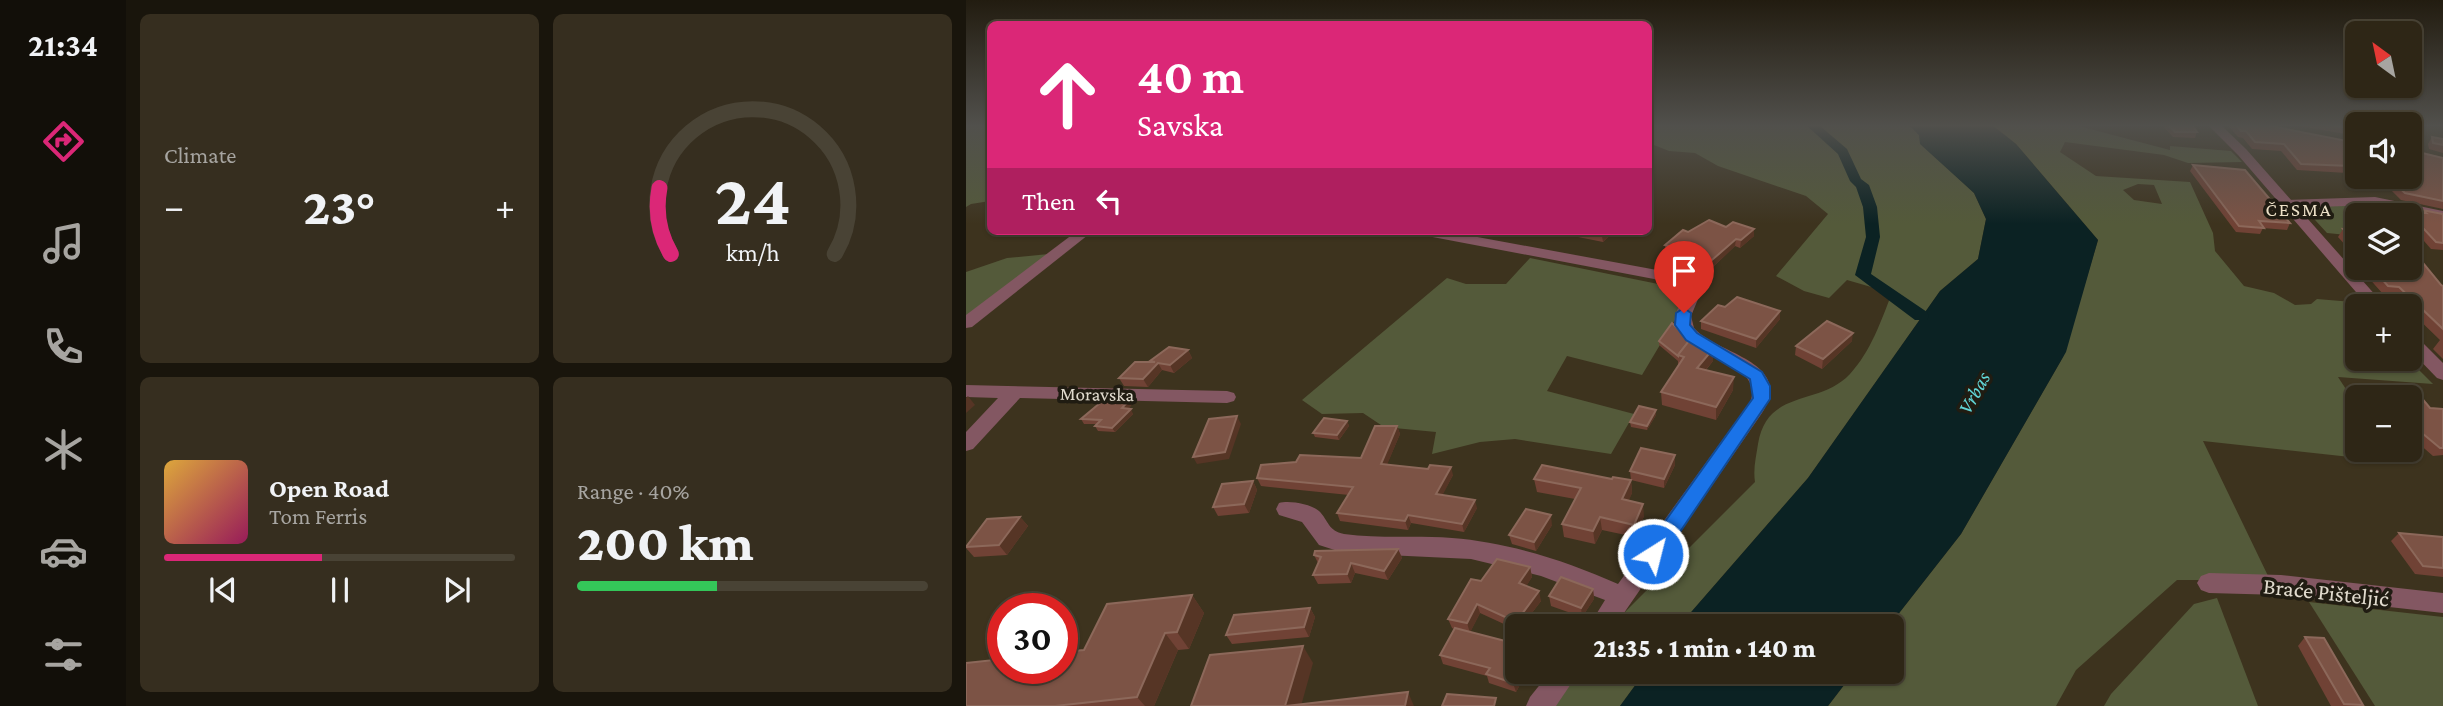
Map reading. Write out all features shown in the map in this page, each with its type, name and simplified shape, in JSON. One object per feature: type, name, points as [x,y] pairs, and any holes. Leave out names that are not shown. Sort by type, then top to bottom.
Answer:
[{"type":"street","points":[[2247,158],[2365,294]]},
{"type":"street","points":[[2286,204],[2375,201],[2443,215]]},
{"type":"street","points":[[966,323],[1081,235]]},
{"type":"street","points":[[1443,235],[1657,275],[1686,284],[1693,292],[1693,299],[1684,313],[1683,325],[1692,337],[1745,367],[1756,376],[1761,386],[1762,399],[1610,614]]},
{"type":"street","points":[[2422,352],[2443,374]]},
{"type":"street","name":"Moravska","points":[[966,391],[1227,397]]},
{"type":"street","points":[[966,444],[1014,393]]},
{"type":"street","points":[[1287,509],[1310,516],[1325,539],[1344,544],[1455,547],[1569,576],[1610,590],[1623,598]]},
{"type":"street","name":"Braće Pišteljić","points":[[2208,583],[2281,585],[2443,603]]},
{"type":"street","points":[[1539,706],[1556,684]]},
{"type":"green space","points":[[966,158],[987,158],[987,201],[966,207]]},
{"type":"green space","points":[[1704,158],[1936,158],[1974,193],[1986,219],[1978,259],[1940,291],[1808,478],[1689,614],[1623,614],[1755,482],[1758,444],[1763,426],[1772,414],[1796,400],[1838,384],[1850,374],[1870,346],[1892,293],[1847,280],[1829,298],[1804,291],[1776,276],[1828,214],[1806,196],[1718,166]]},
{"type":"green space","points":[[2028,158],[2069,158],[2096,176],[2190,182],[2213,233],[2215,251],[2244,286],[2274,293],[2295,305],[2311,304],[2317,299],[2345,301],[2345,371],[2420,371],[2433,384],[2338,377],[2345,388],[2345,456],[2203,441],[2270,580],[2177,580],[2076,670],[2056,706],[1828,706],[1845,684],[1904,684],[1904,614],[1898,614],[1961,534],[2063,357],[2098,240]],"holes":[[[2138,184],[2154,185],[2162,204],[2134,200],[2123,190]]]},
{"type":"green space","points":[[2173,158],[2238,158],[2242,162],[2188,163]]},
{"type":"green space","points":[[2345,204],[2345,235],[2327,233],[2305,209]]},
{"type":"green space","points":[[1049,254],[966,317],[966,272],[1007,258]]},
{"type":"green space","points":[[1530,258],[1673,287],[1681,294],[1682,308],[1642,375],[1567,356],[1547,391],[1634,414],[1611,454],[1515,439],[1480,442],[1432,454],[1436,432],[1384,427],[1363,413],[1322,414],[1302,400],[1447,278],[1466,284],[1506,284]]},
{"type":"green space","points":[[2217,598],[2258,706],[2104,706],[2111,694],[2194,604]]},
{"type":"green space","points":[[2309,602],[2443,617],[2443,706],[2375,706]]},
{"type":"green space","points":[[1565,684],[1636,684],[1620,706],[1548,706]]},
{"type":"water","name":"Vrbas","points":[[1935,158],[2028,158],[2098,240],[2066,352],[1961,534],[1898,614],[1689,614],[1808,478],[1940,291],[1978,259],[1986,219],[1974,193]]},
{"type":"water","points":[[1636,684],[1845,684],[1828,706],[1620,706]]},
{"type":"building","points":[[2296,158],[2345,158],[2345,166],[2301,164]]},
{"type":"building","points":[[2422,158],[2443,158],[2443,201],[2405,193],[2401,189],[2422,189]]},
{"type":"building","points":[[2193,165],[2245,170],[2290,223],[2259,221],[2264,228],[2239,226]]},
{"type":"building","points":[[2422,210],[2443,214],[2443,243],[2436,242],[2422,227],[2422,213],[2426,213]]},
{"type":"building","points":[[1709,220],[1726,227],[1733,222],[1754,229],[1741,240],[1736,239],[1712,260],[1665,245],[1683,230],[1688,232]]},
{"type":"building","points":[[2422,262],[2443,286],[2443,329],[2422,309],[2422,294],[2406,294],[2399,287],[2388,286],[2383,280],[2422,280]]},
{"type":"building","points":[[1737,297],[1780,311],[1756,339],[1701,321],[1718,305],[1725,307]]},
{"type":"building","points":[[1827,321],[1853,333],[1823,359],[1796,346]]},
{"type":"building","points":[[1672,323],[1691,342],[1689,341],[1678,356],[1659,341]]},
{"type":"building","points":[[1689,341],[1713,349],[1697,368],[1734,377],[1716,407],[1661,392],[1684,357],[1678,355]]},
{"type":"building","points":[[1169,347],[1188,350],[1170,365],[1158,363],[1143,379],[1119,378],[1135,362],[1155,362],[1150,361]]},
{"type":"building","points":[[1106,398],[1130,399],[1122,408],[1131,409],[1112,428],[1095,426],[1101,420],[1081,419]]},
{"type":"building","points":[[2422,398],[2430,408],[2443,409],[2443,448],[2422,433]]},
{"type":"building","points":[[1639,406],[1656,410],[1647,426],[1630,422]]},
{"type":"building","points":[[1237,416],[1225,452],[1193,457],[1209,419]]},
{"type":"building","points":[[1324,418],[1347,421],[1337,435],[1313,433]]},
{"type":"building","points":[[1375,426],[1397,426],[1381,464],[1428,469],[1430,465],[1451,467],[1436,494],[1475,500],[1462,524],[1408,515],[1405,521],[1337,513],[1353,487],[1257,478],[1261,465],[1296,462],[1300,455],[1361,458]]},
{"type":"building","points":[[1641,448],[1675,455],[1664,479],[1630,471]]},
{"type":"building","points":[[1542,465],[1612,479],[1631,480],[1622,499],[1643,504],[1634,525],[1600,517],[1593,531],[1562,524],[1581,488],[1534,479]]},
{"type":"building","points":[[1253,481],[1244,504],[1213,507],[1222,484]]},
{"type":"building","points":[[1526,509],[1551,515],[1534,542],[1509,535]]},
{"type":"building","points":[[1020,517],[999,545],[966,547],[987,519]]},
{"type":"building","points":[[2399,533],[2443,537],[2443,568],[2423,566]]},
{"type":"building","points":[[1398,549],[1384,571],[1351,563],[1347,574],[1313,575],[1321,557],[1314,555],[1315,551]]},
{"type":"building","points":[[1497,559],[1530,567],[1519,583],[1539,591],[1522,614],[1505,614],[1505,617],[1477,604],[1467,623],[1448,619],[1471,579],[1481,581]]},
{"type":"building","points":[[1561,577],[1593,589],[1581,608],[1549,596]]},
{"type":"building","points":[[1192,595],[1177,632],[1165,633],[1137,697],[1055,706],[966,706],[966,663],[987,661],[987,684],[1078,684],[1078,651],[1084,650],[1107,604]]},
{"type":"building","points":[[1310,608],[1304,627],[1226,635],[1234,615]]},
{"type":"building","points":[[1455,628],[1505,641],[1505,680],[1486,674],[1490,668],[1440,655]]},
{"type":"building","points":[[2305,637],[2324,638],[2363,705],[2344,704]]},
{"type":"building","points":[[1303,646],[1285,706],[1191,706],[1210,655]]},
{"type":"building","points":[[1408,692],[1405,706],[1286,706]]},
{"type":"building","points":[[1447,694],[1496,698],[1494,706],[1442,706]]},
{"type":"waterway","points":[[1846,158],[1856,181],[1862,185],[1870,207],[1873,237],[1863,275],[1921,316]]},
{"type":"district","name":"ČESMA","points":[[2299,209]]},
{"type":"route","points":[[1653,554],[1762,399],[1761,386],[1756,376],[1692,337],[1683,325],[1681,319],[1684,313]]}]
